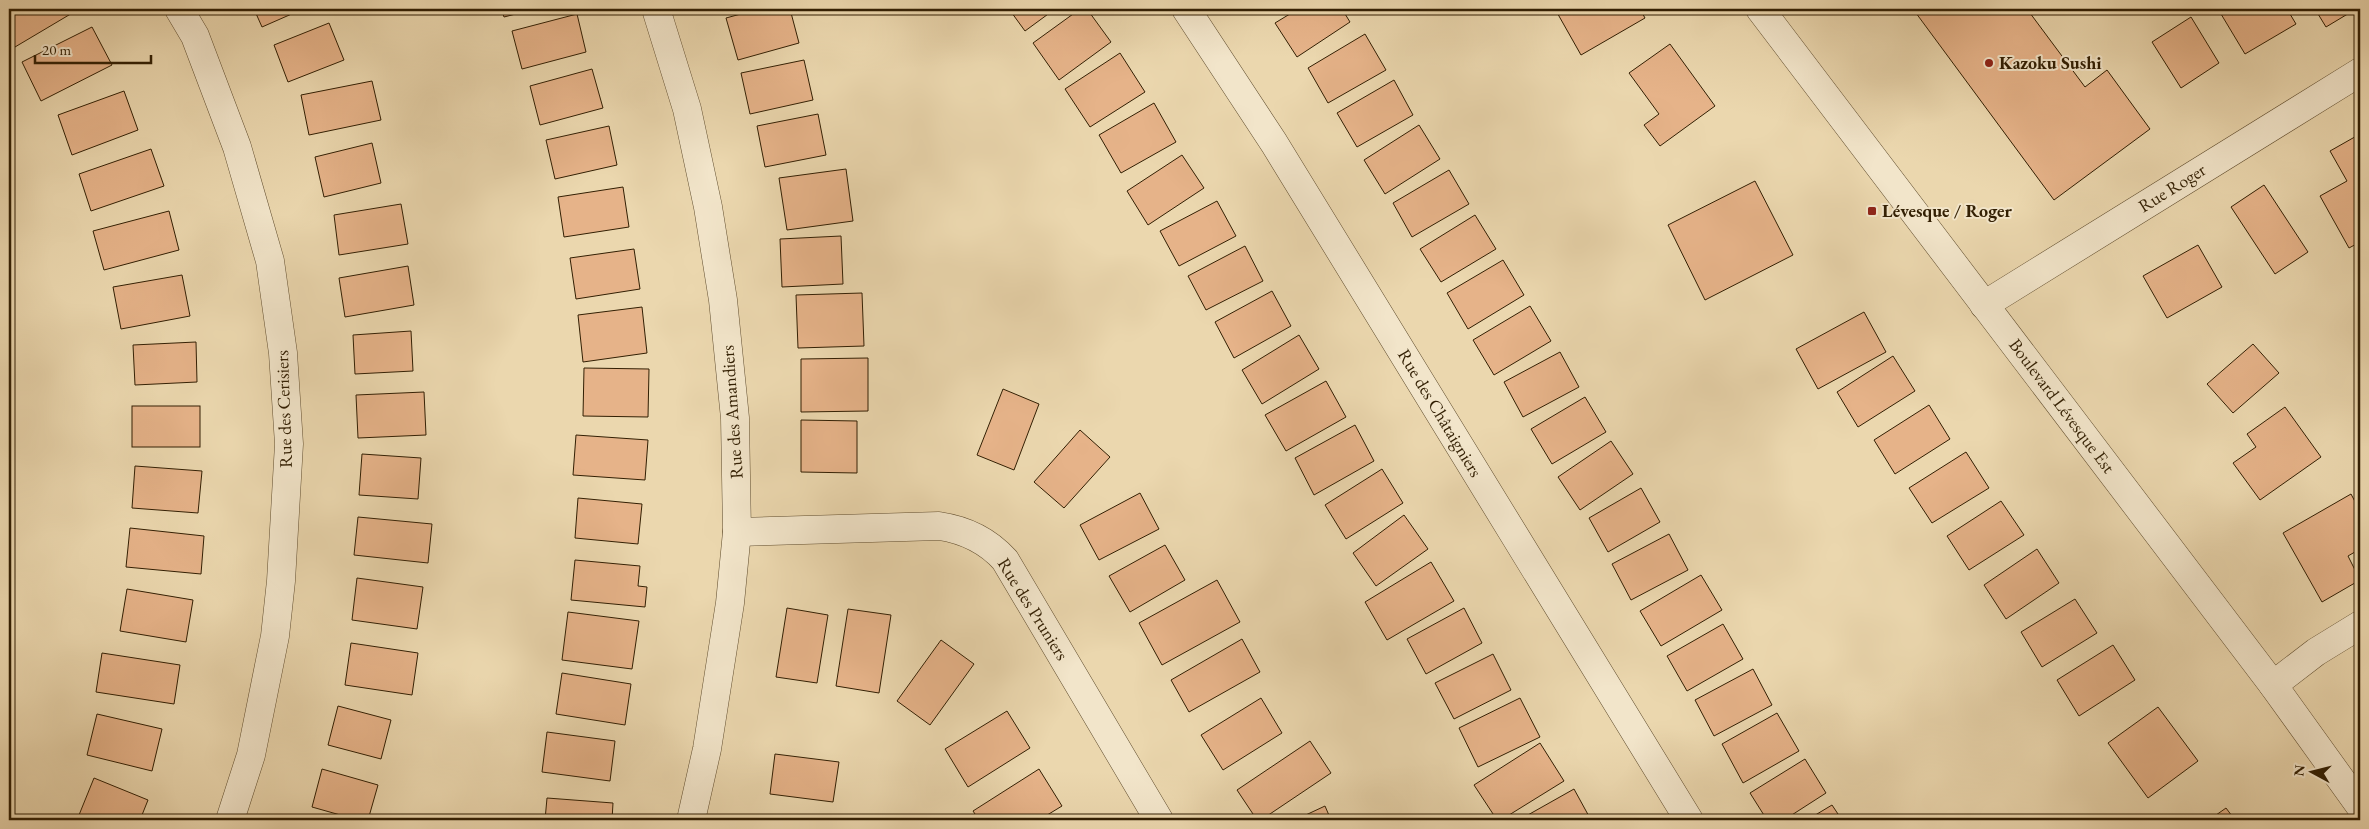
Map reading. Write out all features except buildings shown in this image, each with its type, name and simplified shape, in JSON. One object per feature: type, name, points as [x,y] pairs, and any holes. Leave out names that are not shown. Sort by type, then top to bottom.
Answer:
[{"type":"street","name":"Rue des Cerisiers","points":[[179,9],[195,36],[234,138],[270,261],[283,353],[288,426],[289,444],[282,572],[275,636],[251,755],[230,820]]},
{"type":"street","name":"Rue des Amandiers","points":[[656,9],[687,109],[708,207],[722,291],[735,418],[737,532],[730,603],[720,677],[692,820]]},
{"type":"street","name":"Rue des Châtaigniers","points":[[1186,9],[1270,135],[1689,820]]},
{"type":"street","name":"Boulevard Lévesque Est","points":[[1760,9],[2273,685],[2360,806]]},
{"type":"street","name":"Rue Roger","points":[[1984,305],[2360,72]]},
{"type":"street","name":"Rue des Pruniers","points":[[737,532],[940,526],[955,528],[983,540],[1005,560],[1159,820]]},
{"type":"street","points":[[2273,685],[2316,652],[2360,625]]},
{"type":"place","name":"Kazoku Sushi","points":[[1989,63]]},
{"type":"place","name":"Lévesque / Roger","points":[[1872,211]]}]
